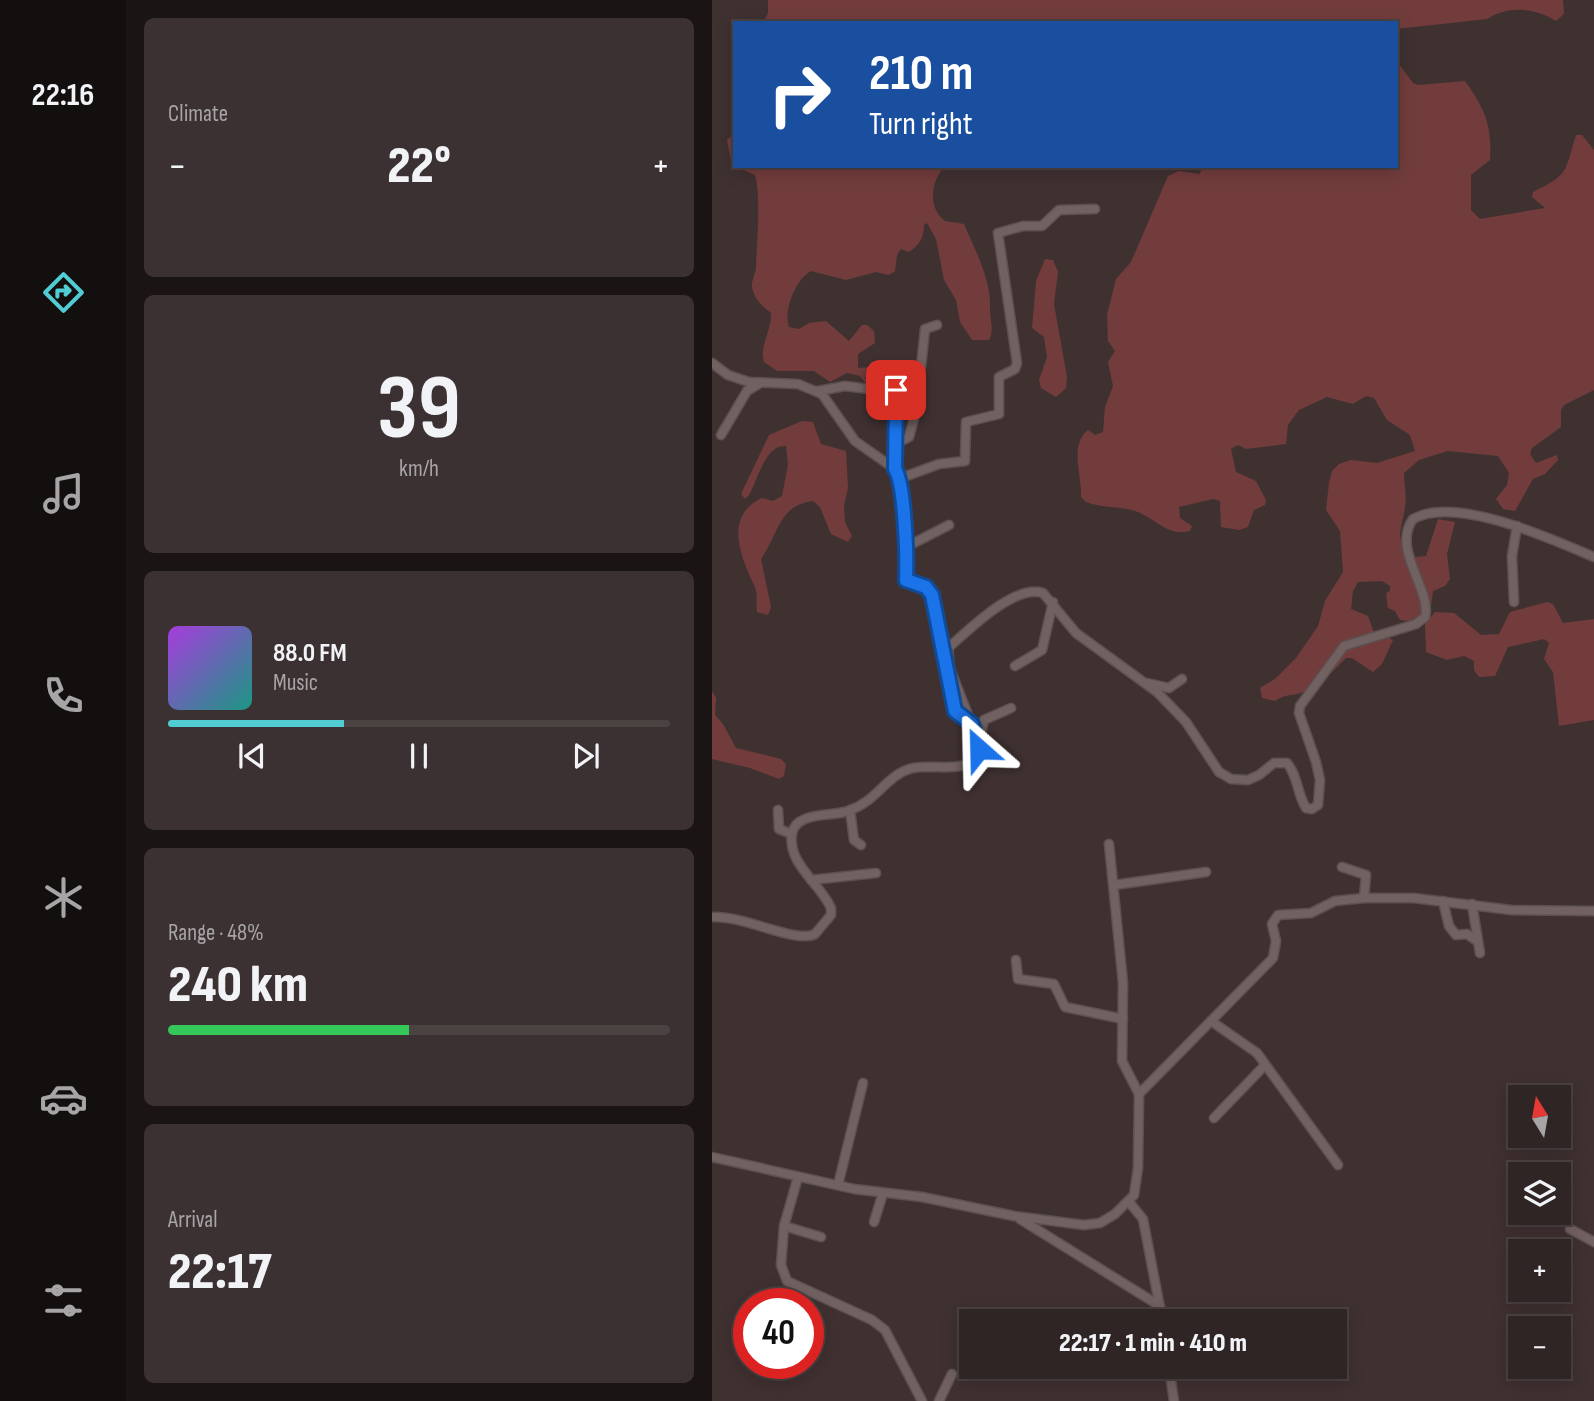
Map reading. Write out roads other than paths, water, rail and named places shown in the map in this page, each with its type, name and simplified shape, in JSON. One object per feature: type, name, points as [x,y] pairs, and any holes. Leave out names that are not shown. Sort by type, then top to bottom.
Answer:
[{"type":"street","points":[[901,478],[944,462],[965,461],[966,422],[999,414],[999,377],[1015,369],[1016,363],[998,233],[1023,226],[1042,226],[1059,210],[1095,209]]},
{"type":"street","points":[[895,469],[897,378],[921,367],[925,329],[937,326]]},
{"type":"street","points":[[712,363],[739,379],[760,383],[798,384],[818,391],[845,386],[869,389]]},
{"type":"street","points":[[721,435],[746,391],[760,383]]},
{"type":"street","points":[[818,391],[855,441],[895,469],[901,478],[902,519],[908,546],[906,580],[926,587],[932,595],[955,711],[972,724]]},
{"type":"street","points":[[896,444],[909,437],[920,396]]},
{"type":"street","points":[[979,743],[949,669],[948,648],[992,611],[1022,594],[1036,591],[1053,602],[1076,633],[1141,681],[1186,722],[1219,772],[1231,779],[1248,780],[1274,763],[1287,763],[1294,771],[1302,801],[1306,808],[1312,810],[1318,804],[1320,780],[1299,713],[1302,702],[1344,646],[1416,624],[1425,617],[1425,605],[1410,562],[1409,524],[1420,515],[1442,512],[1489,518],[1517,526],[1594,557]]},
{"type":"street","points":[[908,546],[949,525]]},
{"type":"street","points":[[1514,602],[1512,556],[1517,526]]},
{"type":"street","points":[[1015,666],[1042,650],[1053,602]]},
{"type":"street","points":[[1141,681],[1169,688],[1182,680]]},
{"type":"street","points":[[712,917],[726,916],[757,923],[797,938],[811,937],[831,915],[831,908],[797,860],[792,834],[797,824],[804,819],[850,810],[868,803],[905,770],[965,765],[977,756],[984,720],[1011,708]]},
{"type":"street","points":[[778,810],[779,829],[792,834]]},
{"type":"street","points":[[850,810],[854,840],[861,845]]},
{"type":"street","points":[[712,1157],[838,1185],[922,1197],[1014,1216],[1084,1225],[1100,1223],[1129,1202],[1134,1195],[1138,1168],[1139,1094],[1122,1062],[1123,1019],[1109,844]]},
{"type":"street","points":[[1342,867],[1366,875],[1364,898]]},
{"type":"street","points":[[1114,885],[1206,872]]},
{"type":"street","points":[[811,880],[876,873]]},
{"type":"street","points":[[1139,1094],[1273,958],[1276,941],[1272,924],[1278,915],[1311,913],[1335,901],[1364,898],[1443,901],[1534,911],[1594,911]]},
{"type":"street","points":[[1443,901],[1447,921],[1456,935],[1467,934],[1477,941]]},
{"type":"street","points":[[1472,904],[1480,953]]},
{"type":"street","points":[[1016,960],[1018,979],[1054,984],[1065,1007],[1123,1019]]},
{"type":"street","points":[[1211,1021],[1257,1054],[1338,1165]]},
{"type":"street","points":[[1214,1118],[1265,1065]]},
{"type":"street","points":[[838,1185],[863,1083]]},
{"type":"street","points":[[798,1177],[784,1226],[781,1265],[787,1281],[872,1320],[885,1331],[922,1401]]},
{"type":"street","points":[[874,1222],[883,1193]]},
{"type":"street","points":[[1129,1202],[1143,1219],[1160,1308]]},
{"type":"street","points":[[1014,1216],[1093,1262],[1160,1308]]},
{"type":"street","points":[[784,1226],[821,1237]]},
{"type":"street","points":[[1570,1229],[1594,1242]]},
{"type":"street","points":[[939,1401],[952,1374]]},
{"type":"street","points":[[1171,1379],[1174,1401]]}]
